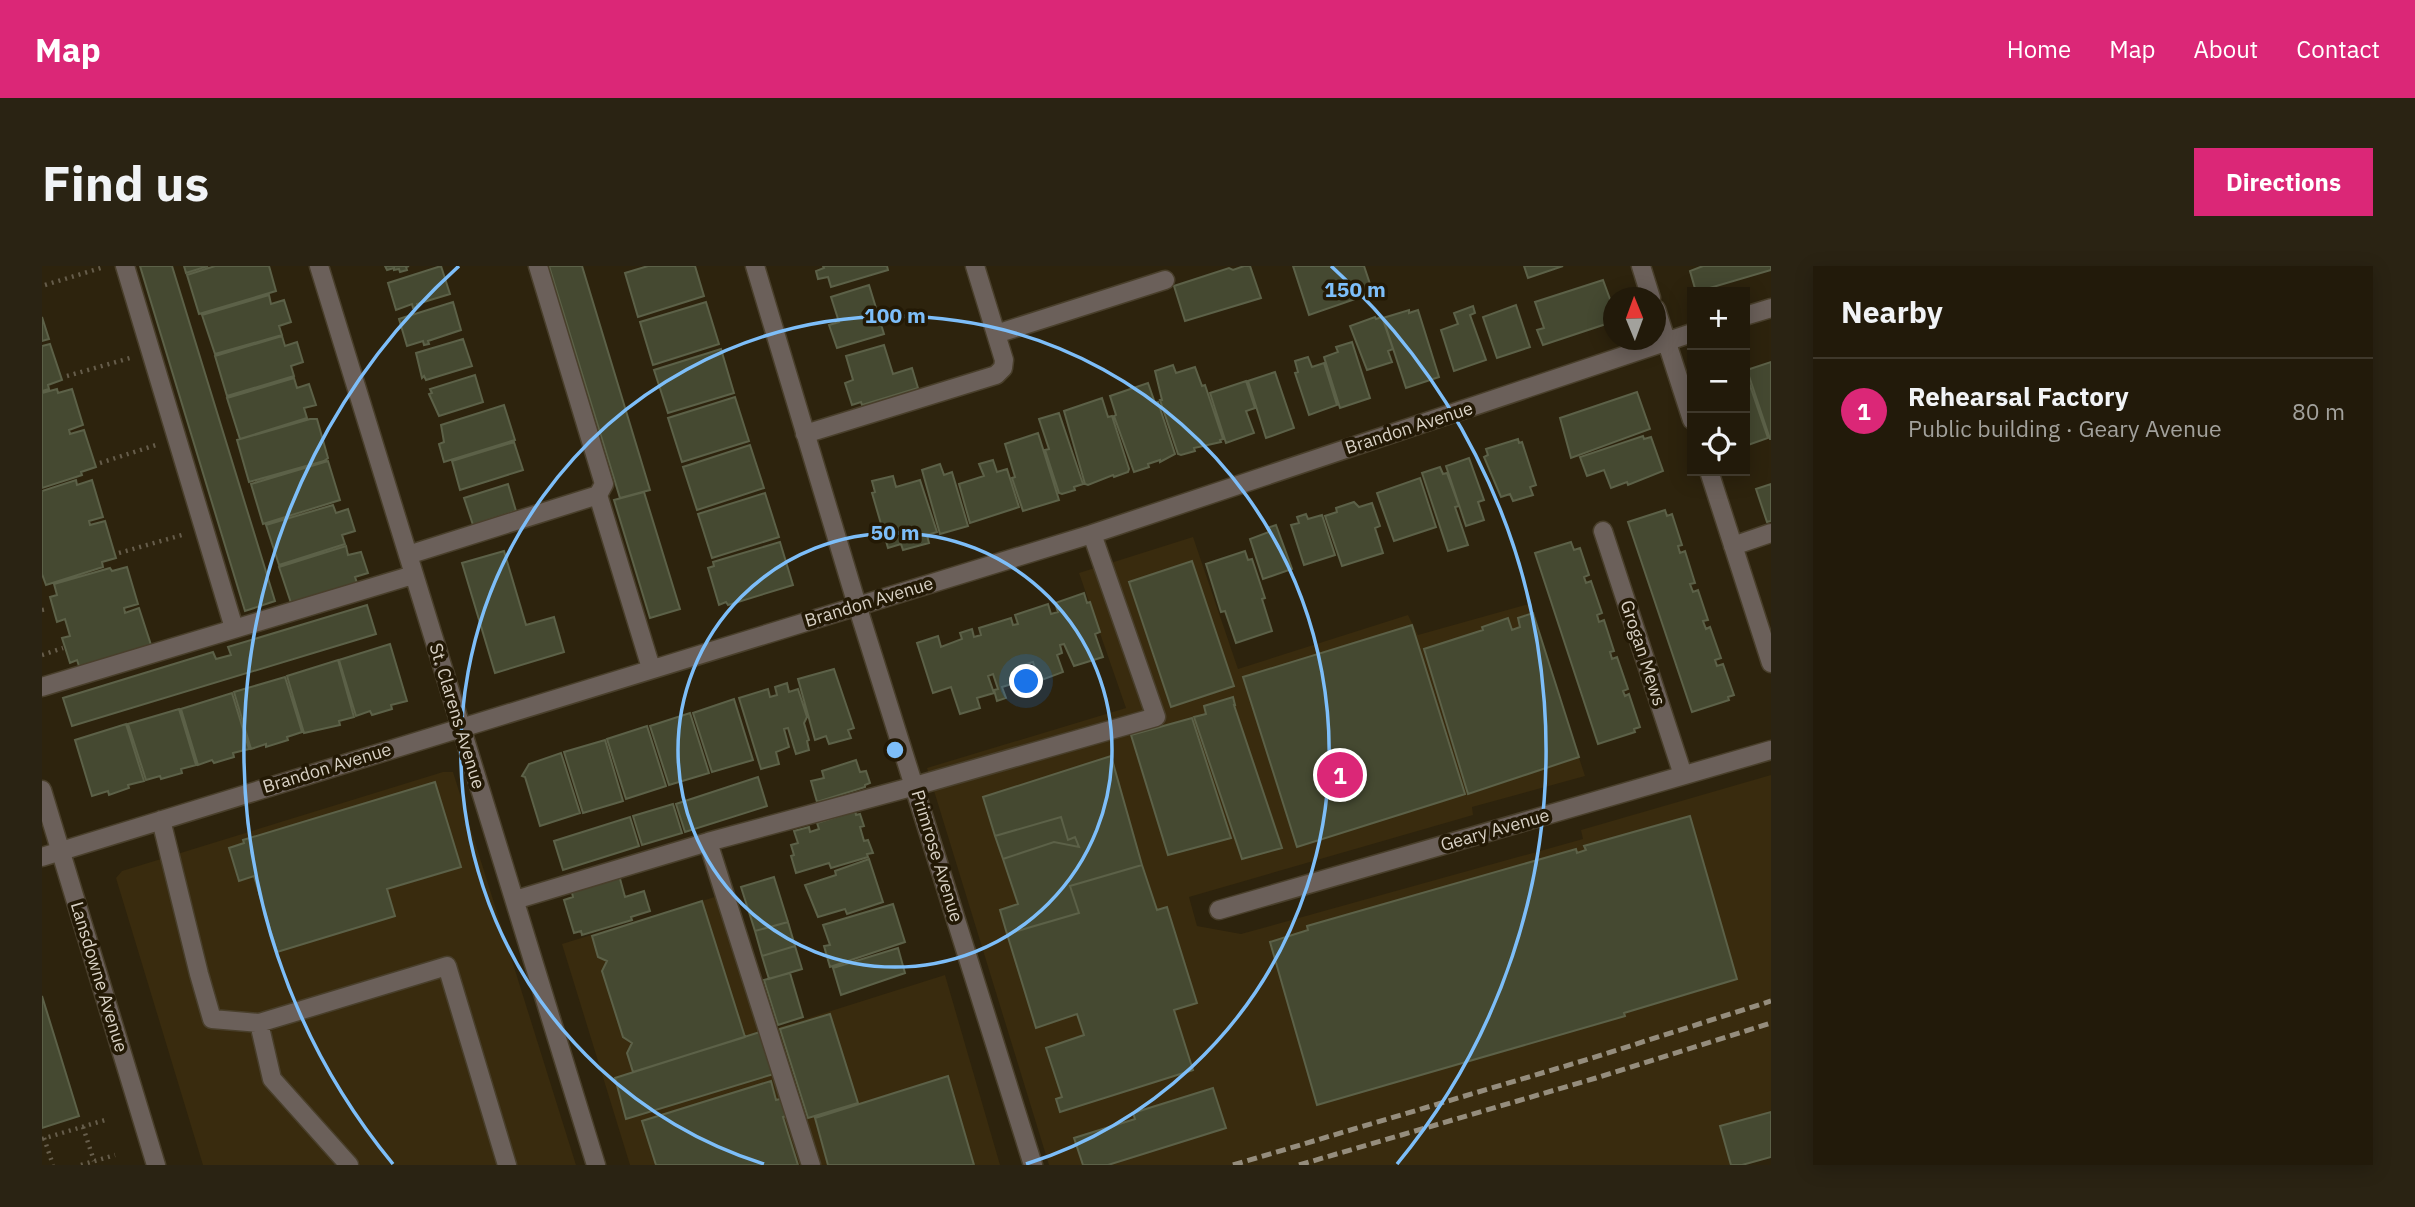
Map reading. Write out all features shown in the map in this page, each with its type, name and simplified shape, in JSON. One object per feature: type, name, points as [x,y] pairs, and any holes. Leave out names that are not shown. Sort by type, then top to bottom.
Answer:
[{"type":"street","points":[[125,266],[234,628]]},
{"type":"street","name":"St. Clarens Avenue","points":[[319,266],[596,1165]]},
{"type":"street","points":[[408,555],[598,495],[604,484],[538,266]]},
{"type":"street","name":"Primrose Avenue","points":[[754,266],[1032,1165]]},
{"type":"street","points":[[805,434],[996,375],[1003,368],[1004,360],[975,266]]},
{"type":"street","points":[[1641,266],[1648,287]]},
{"type":"street","points":[[996,334],[1165,280]]},
{"type":"street","points":[[1750,314],[1771,308]]},
{"type":"street","name":"Brandon Avenue","points":[[42,857],[1092,534],[1687,336]]},
{"type":"street","points":[[1666,339],[1690,413]]},
{"type":"street","points":[[1711,476],[1771,663]]},
{"type":"street","points":[[598,495],[651,668]]},
{"type":"street","name":"Grogan Mews","points":[[1604,531],[1683,775]]},
{"type":"street","points":[[1733,547],[1771,533]]},
{"type":"street","points":[[515,900],[708,842],[1156,717],[1092,534]]},
{"type":"street","points":[[42,687],[413,575]]},
{"type":"street","name":"Geary Avenue","points":[[1219,910],[1771,750]]},
{"type":"street","name":"Lansdowne Avenue","points":[[42,790],[156,1165]]},
{"type":"street","points":[[161,820],[212,1019],[259,1023],[447,966],[507,1165]]},
{"type":"street","points":[[708,842],[811,1165]]},
{"type":"street","points":[[259,1023],[272,1079],[349,1165]]},
{"type":"path","points":[[45,285],[106,266]]},
{"type":"path","points":[[67,376],[151,351]]},
{"type":"path","points":[[100,463],[177,439]]},
{"type":"path","points":[[119,553],[204,528]]},
{"type":"path","points":[[42,655],[63,648]]},
{"type":"path","points":[[53,1165],[43,1138],[105,1120]]},
{"type":"path","points":[[83,1127],[93,1161]]},
{"type":"path","points":[[81,1165],[116,1154]]},
{"type":"shaded area","points":[[1193,537],[1238,669],[1408,615],[1418,635],[1529,604],[1585,776],[1472,807],[1473,815],[1189,897],[1197,926],[1241,934],[1583,839],[1581,830],[1771,775],[1771,1156],[1739,1165],[1049,1165],[927,768],[1126,708],[1079,573]]},
{"type":"shaded area","points":[[443,772],[453,772],[576,1165],[203,1165],[116,878],[122,871]]},
{"type":"shaded area","points":[[731,892],[777,1028],[945,975],[1000,1165],[630,1165],[562,944]]},
{"type":"building","points":[[140,266],[172,266],[275,601],[245,611]]},
{"type":"building","points":[[184,266],[208,266],[186,273]]},
{"type":"building","points":[[215,266],[269,266],[276,291],[199,314],[187,275]]},
{"type":"building","points":[[385,266],[409,266],[406,267],[407,270],[400,272],[394,268],[387,270]]},
{"type":"building","points":[[441,266],[450,294],[417,304],[417,307],[413,308],[412,304],[396,310],[388,283]]},
{"type":"building","points":[[549,266],[582,266],[650,490],[620,498]]},
{"type":"building","points":[[648,266],[695,266],[704,296],[638,317],[625,273]]},
{"type":"building","points":[[823,266],[887,266],[888,270],[831,287],[828,277],[818,279],[816,271],[824,268]]},
{"type":"building","points":[[1250,266],[1261,298],[1185,321],[1174,286],[1229,268],[1233,270]]},
{"type":"building","points":[[1293,266],[1364,266],[1373,293],[1309,315]]},
{"type":"building","points":[[1524,266],[1563,266],[1528,278]]},
{"type":"building","points":[[1703,266],[1771,266],[1771,270],[1713,287],[1695,287],[1690,271]]},
{"type":"building","points":[[1603,280],[1606,287],[1603,287],[1603,325],[1543,345],[1537,330],[1544,328],[1535,302]]},
{"type":"building","points":[[869,285],[884,334],[837,348],[829,325],[839,322],[831,297]]},
{"type":"building","points":[[269,295],[271,304],[284,300],[291,322],[279,326],[282,335],[215,354],[202,315]]},
{"type":"building","points":[[453,302],[461,330],[428,341],[429,344],[424,345],[423,341],[407,346],[399,319]]},
{"type":"building","points":[[706,302],[719,344],[653,365],[640,322]]},
{"type":"building","points":[[1516,305],[1530,347],[1497,358],[1483,317]]},
{"type":"building","points":[[1473,306],[1475,313],[1470,315],[1486,360],[1454,371],[1441,330],[1458,324],[1454,313]]},
{"type":"building","points":[[1409,310],[1409,313],[1418,310],[1439,377],[1406,388],[1383,318]]},
{"type":"building","points":[[42,317],[49,339],[42,341]]},
{"type":"building","points":[[1382,317],[1393,349],[1388,351],[1392,362],[1367,370],[1350,326]]},
{"type":"building","points":[[282,336],[285,346],[297,342],[303,362],[291,366],[294,376],[227,396],[215,356]]},
{"type":"building","points":[[463,339],[472,366],[426,380],[424,376],[422,378],[416,353]]},
{"type":"building","points":[[1352,342],[1370,398],[1340,408],[1324,357],[1338,352],[1336,347]]},
{"type":"building","points":[[50,344],[62,380],[48,385],[49,389],[42,391],[42,346]]},
{"type":"building","points":[[884,345],[893,374],[912,368],[918,388],[862,405],[861,402],[852,405],[845,383],[853,380],[846,356]]},
{"type":"building","points":[[721,349],[734,393],[668,413],[654,370]]},
{"type":"building","points":[[1308,357],[1312,367],[1324,363],[1337,405],[1309,415],[1295,373],[1298,372],[1295,361]]},
{"type":"building","points":[[1771,362],[1771,439],[1750,379],[1750,369]]},
{"type":"building","points":[[1173,365],[1176,373],[1195,367],[1202,386],[1205,385],[1223,439],[1221,442],[1178,454],[1160,400],[1155,371]]},
{"type":"building","points":[[1275,372],[1294,428],[1266,438],[1248,381]]},
{"type":"building","points":[[475,375],[483,402],[439,416],[429,394],[432,393],[430,389]]},
{"type":"building","points":[[294,378],[297,388],[309,384],[316,405],[304,408],[307,418],[240,439],[227,398]]},
{"type":"building","points":[[1246,381],[1255,408],[1246,411],[1254,433],[1226,443],[1210,393]]},
{"type":"building","points":[[1148,383],[1155,403],[1158,402],[1175,454],[1134,472],[1114,416],[1116,415],[1110,396]]},
{"type":"building","points":[[1750,386],[1768,438],[1750,444]]},
{"type":"building","points":[[57,389],[58,393],[72,389],[83,425],[69,430],[70,434],[84,430],[96,467],[81,472],[82,475],[42,488],[42,393]]},
{"type":"building","points":[[1637,392],[1650,429],[1571,458],[1560,418]]},
{"type":"building","points":[[735,397],[749,441],[682,462],[668,418]]},
{"type":"building","points":[[1102,398],[1108,417],[1112,416],[1129,469],[1128,472],[1088,485],[1085,484],[1064,411]]},
{"type":"building","points":[[504,405],[515,440],[444,462],[439,444],[444,442],[441,425]]},
{"type":"building","points":[[1059,413],[1083,484],[1062,494],[1059,493],[1045,450],[1049,449],[1039,419]]},
{"type":"building","points":[[317,419],[328,458],[249,482],[237,440]]},
{"type":"building","points":[[1038,433],[1059,500],[1023,511],[1005,444]]},
{"type":"building","points":[[1643,436],[1644,439],[1651,437],[1663,471],[1628,485],[1627,482],[1611,488],[1604,470],[1587,476],[1580,457]]},
{"type":"building","points":[[1518,439],[1519,443],[1522,442],[1536,485],[1530,487],[1533,495],[1513,501],[1510,494],[1501,497],[1484,457],[1488,455],[1486,449]]},
{"type":"building","points":[[514,442],[523,470],[460,490],[452,461]]},
{"type":"building","points":[[750,445],[764,488],[697,510],[683,467]]},
{"type":"building","points":[[1469,458],[1484,500],[1478,502],[1484,520],[1466,526],[1446,466]]},
{"type":"building","points":[[993,460],[997,472],[1007,469],[1019,507],[970,523],[959,484],[984,476],[979,464]]},
{"type":"building","points":[[328,461],[340,500],[263,524],[251,484]]},
{"type":"building","points":[[940,464],[944,475],[952,472],[968,526],[940,534],[922,470]]},
{"type":"building","points":[[1440,467],[1443,474],[1447,473],[1459,506],[1455,507],[1468,545],[1448,551],[1422,473]]},
{"type":"building","points":[[893,476],[896,487],[920,480],[937,532],[927,535],[929,543],[903,550],[901,544],[888,548],[872,493],[875,492],[872,481]]},
{"type":"building","points":[[1420,478],[1436,527],[1394,541],[1377,493]]},
{"type":"building","points":[[76,480],[77,485],[92,480],[103,517],[89,521],[90,525],[105,521],[116,558],[102,562],[103,567],[46,585],[42,574],[42,491]]},
{"type":"building","points":[[508,484],[516,511],[473,525],[464,498]]},
{"type":"building","points":[[1771,484],[1771,521],[1767,522],[1756,489]]},
{"type":"building","points":[[644,492],[680,609],[650,618],[614,500]]},
{"type":"building","points":[[765,493],[779,537],[712,558],[698,514]]},
{"type":"building","points":[[1354,502],[1359,507],[1372,503],[1380,526],[1375,528],[1383,553],[1342,566],[1325,516],[1337,512],[1336,508]]},
{"type":"building","points":[[333,505],[336,513],[348,509],[355,531],[342,535],[345,544],[279,565],[266,525]]},
{"type":"building","points":[[1665,510],[1667,516],[1672,514],[1682,545],[1678,546],[1680,553],[1685,551],[1695,583],[1690,584],[1693,592],[1698,590],[1708,620],[1703,621],[1706,629],[1710,627],[1721,658],[1715,660],[1717,666],[1723,664],[1734,695],[1728,697],[1729,700],[1692,712],[1628,522]]},
{"type":"building","points":[[1306,514],[1308,519],[1322,515],[1335,555],[1304,565],[1291,525],[1299,523],[1297,517]]},
{"type":"building","points":[[1276,525],[1292,569],[1263,579],[1250,539],[1269,532],[1267,528]]},
{"type":"building","points":[[780,542],[793,585],[728,605],[726,602],[719,605],[708,568],[714,566],[713,562]]},
{"type":"building","points":[[1571,542],[1574,550],[1580,548],[1589,575],[1584,577],[1586,583],[1591,581],[1602,613],[1597,615],[1599,622],[1604,620],[1614,651],[1610,652],[1612,659],[1617,657],[1628,689],[1623,691],[1625,696],[1629,694],[1640,727],[1634,729],[1635,732],[1598,744],[1535,553]]},
{"type":"building","points":[[346,546],[348,555],[361,552],[368,573],[355,577],[358,586],[292,606],[279,567]]},
{"type":"building","points":[[504,551],[526,625],[554,617],[564,652],[495,673],[462,563]]},
{"type":"building","points":[[1245,551],[1248,560],[1252,559],[1272,631],[1236,643],[1225,611],[1221,612],[1206,564]]},
{"type":"building","points":[[1192,561],[1234,686],[1171,707],[1129,582]]},
{"type":"building","points":[[127,567],[138,604],[124,608],[125,613],[139,608],[151,645],[81,672],[77,660],[70,663],[62,638],[70,636],[65,619],[57,622],[50,597],[57,595],[54,584],[110,568],[112,571]]},
{"type":"building","points":[[1084,593],[1087,603],[1090,602],[1100,632],[1095,634],[1103,657],[1074,666],[1064,644],[1060,645],[1062,653],[1057,655],[1063,672],[1039,681],[1033,662],[1020,666],[1023,675],[1011,679],[1012,684],[1002,687],[1006,698],[997,701],[994,690],[998,689],[993,674],[988,676],[994,693],[977,698],[980,708],[960,714],[951,687],[933,693],[917,643],[938,636],[941,647],[962,639],[960,633],[972,629],[974,637],[981,635],[979,628],[1011,618],[1013,625],[1018,624],[1015,615],[1048,604],[1051,614],[1058,612],[1055,603]]},
{"type":"building","points":[[367,605],[376,634],[72,726],[63,698],[213,652],[216,659],[231,655],[228,647]]},
{"type":"building","points":[[1533,613],[1579,757],[1468,794],[1424,649],[1483,630],[1482,627],[1508,618],[1512,630],[1520,627],[1518,618]]},
{"type":"building","points":[[1412,625],[1465,794],[1297,847],[1243,677]]},
{"type":"building","points":[[390,644],[407,701],[391,705],[392,709],[372,715],[370,711],[356,716],[339,660]]},
{"type":"building","points":[[338,660],[354,717],[339,721],[340,725],[304,733],[287,676]]},
{"type":"building","points":[[834,669],[854,728],[848,730],[851,738],[829,744],[826,736],[815,740],[798,679]]},
{"type":"building","points":[[285,677],[302,732],[287,737],[288,740],[251,749],[234,692]]},
{"type":"building","points":[[787,683],[789,692],[798,689],[807,717],[804,723],[809,750],[796,754],[788,728],[784,729],[789,747],[776,752],[779,764],[761,769],[739,698],[768,689],[770,697],[777,695],[775,687]]},
{"type":"building","points":[[232,693],[249,749],[233,753],[234,757],[198,765],[181,709]]},
{"type":"building","points":[[1233,697],[1282,848],[1242,859],[1194,717],[1206,714],[1204,706]]},
{"type":"building","points":[[734,699],[753,760],[712,772],[693,713]]},
{"type":"building","points":[[179,709],[196,765],[181,769],[182,773],[146,780],[128,724]]},
{"type":"building","points":[[690,713],[709,773],[669,785],[650,726]]},
{"type":"building","points":[[1192,718],[1231,838],[1168,855],[1131,735]]},
{"type":"building","points":[[126,724],[144,781],[128,785],[129,788],[109,795],[108,791],[92,796],[75,740]]},
{"type":"building","points":[[647,726],[666,786],[626,799],[607,739]]},
{"type":"building","points":[[605,740],[623,801],[583,813],[564,752]]},
{"type":"building","points":[[561,753],[580,813],[540,826],[525,777],[522,776],[529,764]]},
{"type":"building","points":[[1111,756],[1142,865],[1070,886],[1079,913],[1007,934],[1000,910],[1018,904],[1003,859],[1054,842],[1079,847],[1075,837],[1068,840],[1061,817],[995,836],[983,797]]},
{"type":"building","points":[[856,760],[860,772],[866,771],[870,783],[817,802],[811,781],[824,778],[822,771]]},
{"type":"building","points":[[758,777],[767,806],[685,832],[676,804]]},
{"type":"building","points":[[435,782],[461,867],[387,889],[395,916],[277,952],[254,876],[239,881],[229,848],[244,843],[243,840]]},
{"type":"building","points":[[673,804],[682,833],[642,845],[633,816]]},
{"type":"building","points":[[855,811],[856,815],[860,814],[864,826],[860,827],[864,841],[868,840],[873,853],[831,868],[829,863],[796,873],[791,856],[794,855],[791,845],[798,843],[794,831],[809,827],[810,832],[819,829],[817,823]]},
{"type":"building","points":[[1690,816],[1737,979],[1624,1013],[1625,1016],[1317,1105],[1270,942],[1308,930],[1307,926],[1576,849],[1577,853],[1586,850],[1584,846]]},
{"type":"building","points":[[630,817],[639,846],[563,870],[554,841]]},
{"type":"building","points":[[1061,817],[1068,840],[1075,837],[1079,847],[1054,842],[1003,859],[995,836]]},
{"type":"building","points":[[869,859],[883,902],[847,914],[845,909],[818,917],[805,885],[836,875],[835,871]]},
{"type":"building","points":[[1142,865],[1157,910],[1167,907],[1197,1003],[1174,1010],[1193,1070],[1060,1112],[1056,1099],[1062,1097],[1046,1048],[1084,1035],[1077,1014],[1036,1028],[1007,934],[1079,913],[1070,886]]},
{"type":"building","points":[[619,875],[625,897],[644,891],[650,911],[631,917],[632,920],[582,935],[581,931],[574,933],[564,900],[573,897],[571,889]]},
{"type":"building","points":[[774,877],[788,922],[755,931],[741,887]]},
{"type":"building","points":[[702,901],[745,1037],[633,1072],[627,1053],[632,1043],[623,1037],[602,971],[607,961],[598,957],[592,936]]},
{"type":"building","points":[[893,904],[905,942],[830,967],[824,946],[830,945],[823,925]]},
{"type":"building","points":[[788,922],[795,946],[762,956],[755,931]]},
{"type":"building","points":[[795,946],[802,969],[769,979],[762,956]]},
{"type":"building","points":[[898,948],[905,973],[841,995],[833,968]]},
{"type":"building","points":[[790,973],[803,1017],[778,1025],[764,980]]},
{"type":"building","points":[[42,996],[79,1116],[42,1128]]},
{"type":"building","points":[[830,1014],[858,1103],[808,1118],[780,1029]]},
{"type":"building","points":[[763,1031],[777,1073],[626,1119],[615,1078]]},
{"type":"building","points":[[948,1076],[974,1165],[828,1165],[815,1118]]},
{"type":"building","points":[[771,1081],[776,1100],[784,1098],[790,1115],[783,1117],[798,1165],[656,1165],[642,1121]]},
{"type":"building","points":[[1213,1088],[1226,1128],[1108,1165],[1083,1165],[1074,1138],[1135,1119],[1133,1113]]},
{"type":"building","points":[[1771,1112],[1771,1157],[1742,1165],[1731,1165],[1720,1126]]},
{"type":"railway","points":[[1233,1165],[1589,1059],[1771,1001]]},
{"type":"railway","points":[[1299,1165],[1596,1078],[1771,1023]]},
{"type":"place","name":"Rehearsal Factory","points":[[1340,775]]}]
